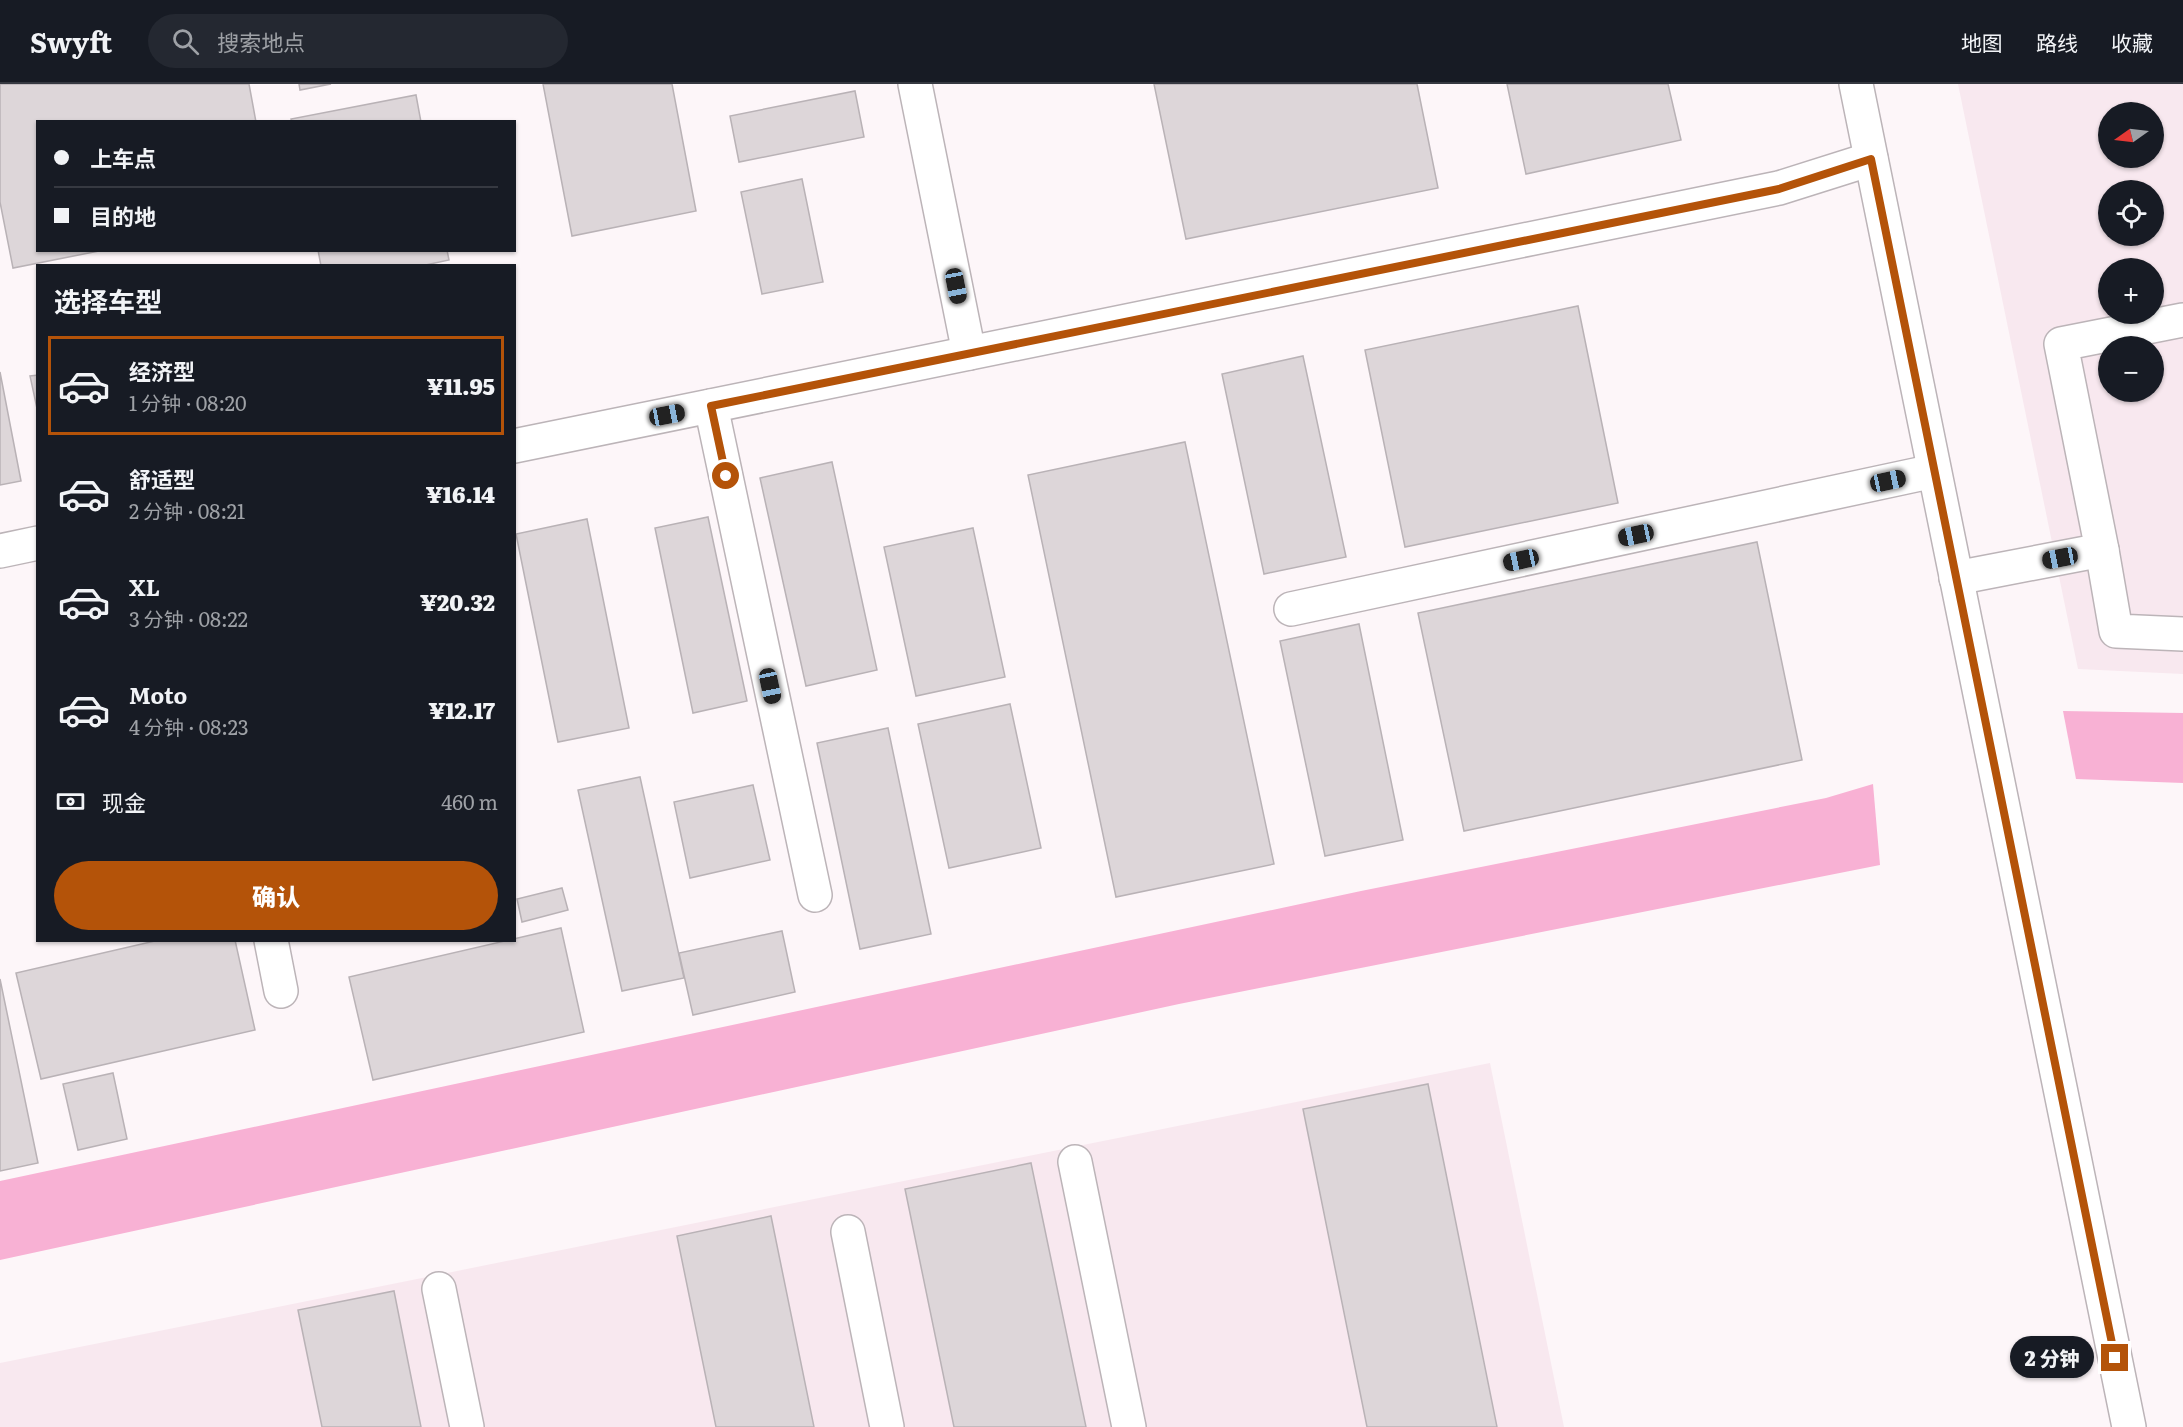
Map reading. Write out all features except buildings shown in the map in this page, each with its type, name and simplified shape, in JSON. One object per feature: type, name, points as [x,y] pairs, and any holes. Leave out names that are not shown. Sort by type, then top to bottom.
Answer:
[{"type":"street","points":[[915,84],[969,353]]},
{"type":"street","points":[[1856,84],[2129,1427]]},
{"type":"street","points":[[516,446],[1779,189],[1871,159]]},
{"type":"street","points":[[2183,320],[2061,344],[2116,631],[2183,634]]},
{"type":"street","points":[[711,406],[814,895]]},
{"type":"street","points":[[1291,609],[1934,471]]},
{"type":"street","points":[[0,551],[36,543]]},
{"type":"street","points":[[1956,578],[2102,550]]},
{"type":"street","points":[[271,942],[281,991]]},
{"type":"street","points":[[1075,1162],[1129,1427]]},
{"type":"street","points":[[848,1232],[887,1427]]},
{"type":"street","points":[[439,1289],[467,1427]]},
{"type":"shaded area","points":[[1958,84],[2183,84],[2183,674],[2078,669]]},
{"type":"shaded area","points":[[2063,711],[2183,713],[2183,783],[2076,779]]},
{"type":"shaded area","points":[[1873,784],[1880,865],[1179,1004],[0,1260],[0,1181],[1361,891],[1826,798]]},
{"type":"shaded area","points":[[1490,1063],[1564,1427],[0,1427],[0,1363]]},
{"type":"route","points":[[726,476],[711,406],[1779,189],[1871,159],[2115,1358]]}]
